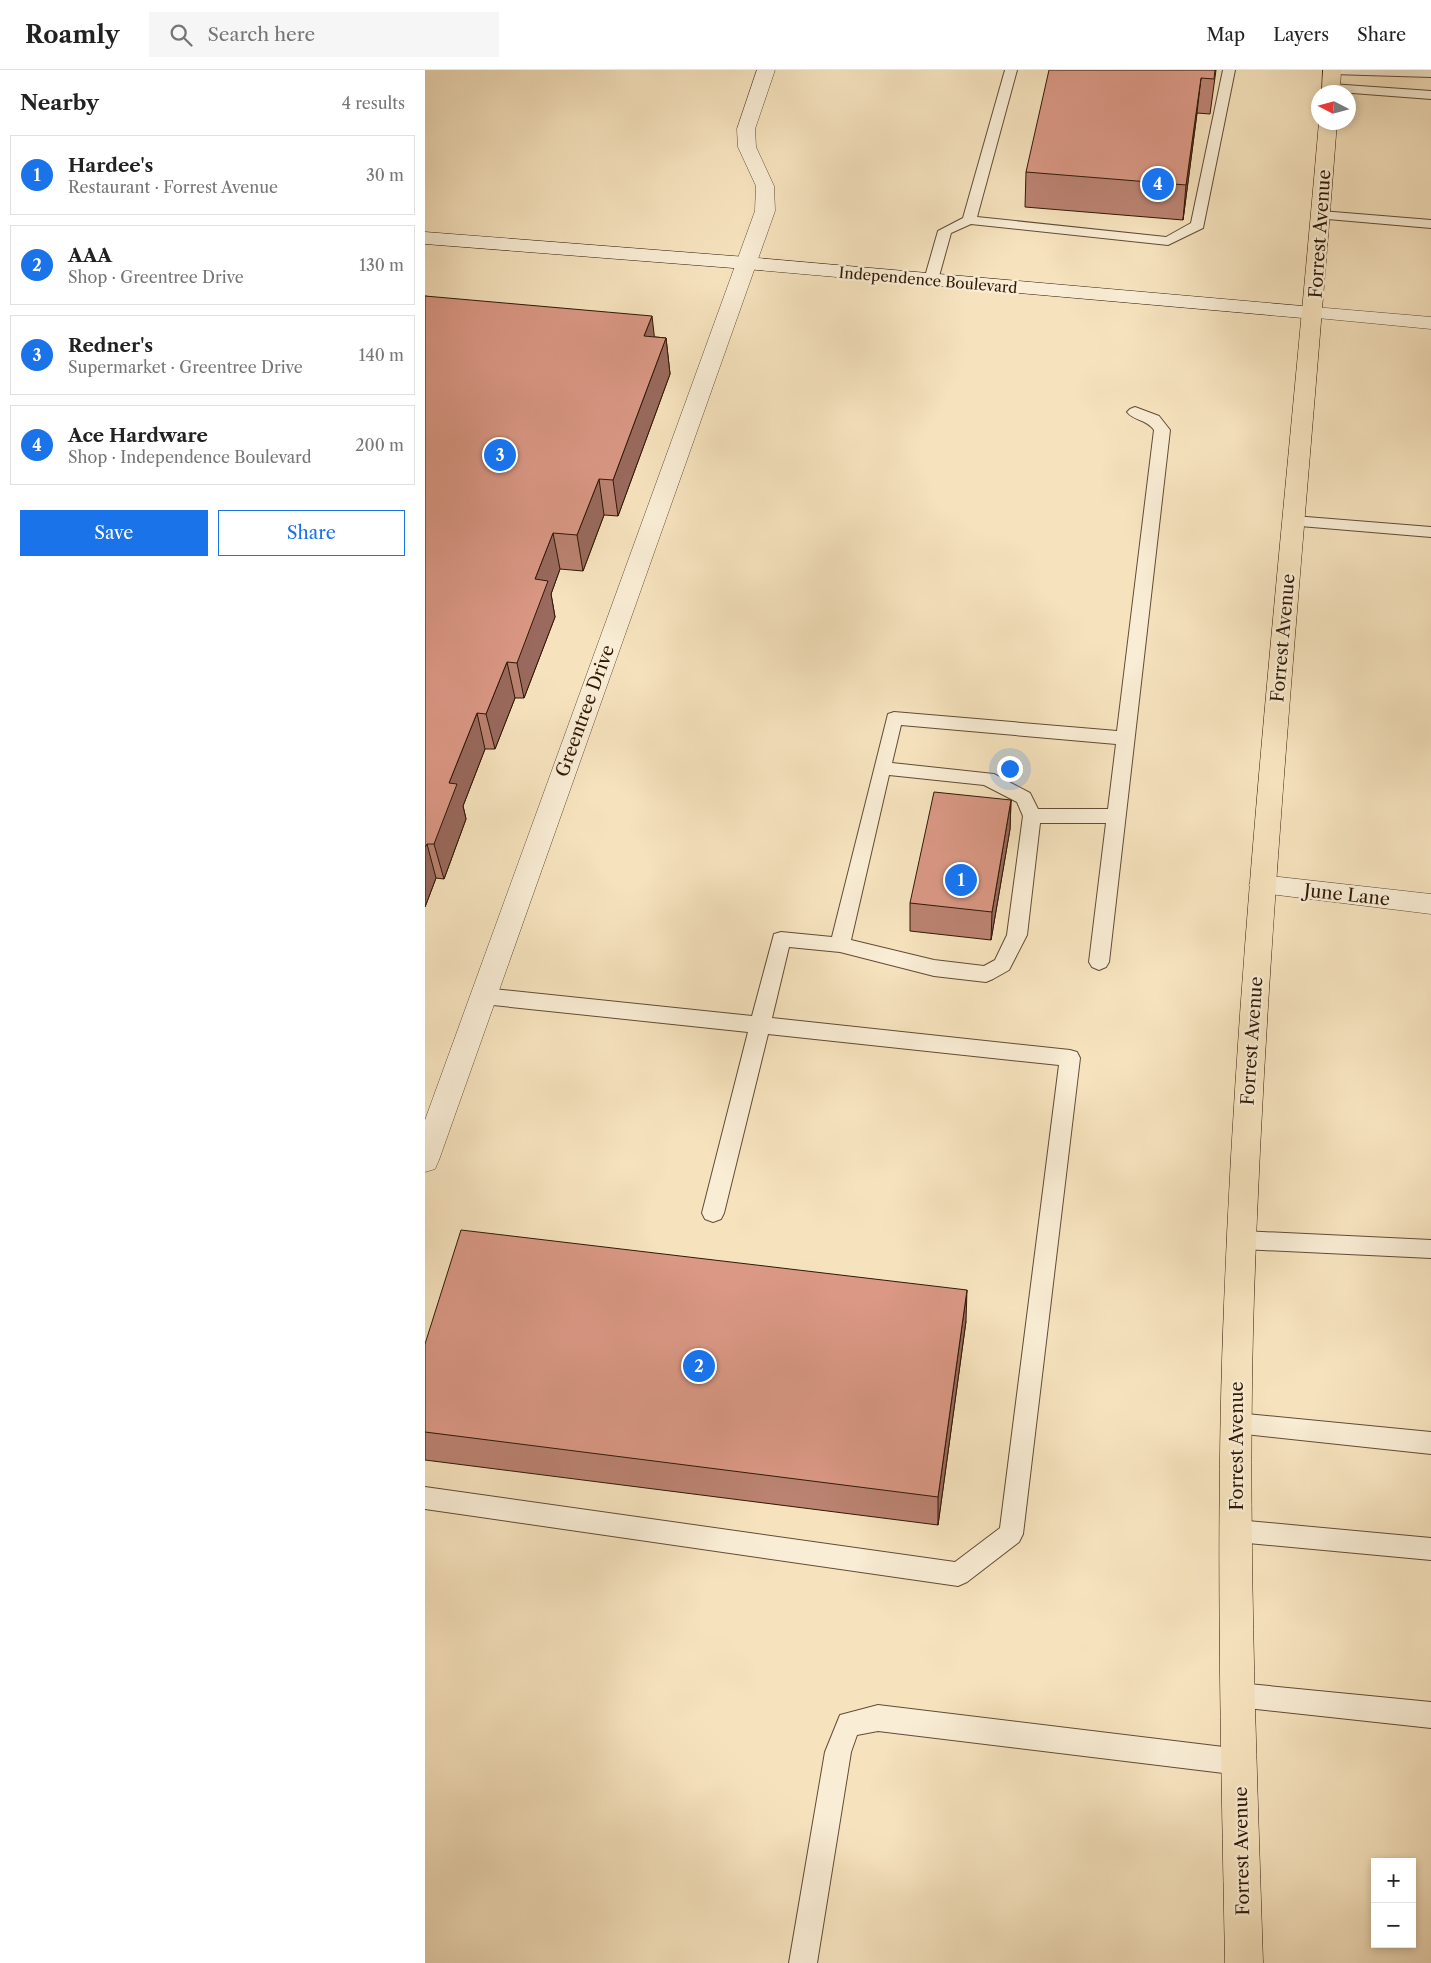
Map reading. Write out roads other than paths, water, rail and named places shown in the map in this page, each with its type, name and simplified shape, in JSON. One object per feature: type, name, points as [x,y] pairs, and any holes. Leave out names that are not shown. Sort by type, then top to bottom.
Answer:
[{"type":"highway","name":"Forrest Avenue","points":[[1244,1963],[1238,1695],[1236,1423],[1242,1240],[1262,885],[1328,130]]},
{"type":"street","name":"Greentree Drive","points":[[425,1160],[765,212],[765,186],[747,147],[746,129],[766,70]]},
{"type":"street","name":"Independence Boulevard","points":[[425,238],[746,263],[1431,323]]},
{"type":"street","name":"June Lane","points":[[1262,885],[1431,904]]},
{"type":"lane","points":[[969,220],[1011,70]]},
{"type":"lane","points":[[931,280],[945,231],[969,220],[1168,241],[1198,225],[1229,70]]},
{"type":"lane","points":[[1332,80],[1431,73]]},
{"type":"lane","points":[[1332,80],[1431,95]]},
{"type":"lane","points":[[1321,215],[1431,224]]},
{"type":"lane","points":[[1099,962],[1162,430],[1155,419],[1135,412]]},
{"type":"lane","points":[[1294,521],[1431,532]]},
{"type":"lane","points":[[840,945],[894,718],[1125,738]]},
{"type":"lane","points":[[713,1213],[781,939],[840,945],[934,968],[986,974],[1002,965],[1017,935],[1032,816],[1024,798],[987,779],[882,768]]},
{"type":"lane","points":[[1032,816],[1116,816]]},
{"type":"lane","points":[[425,1498],[958,1574],[1011,1534],[1069,1058],[483,996]]},
{"type":"lane","points":[[1242,1240],[1431,1249]]},
{"type":"lane","points":[[1236,1423],[1431,1443]]},
{"type":"lane","points":[[1237,1531],[1431,1549]]},
{"type":"lane","points":[[1238,1695],[1431,1715]]},
{"type":"lane","points":[[803,1963],[838,1752],[849,1724],[878,1718],[1240,1762]]},
{"type":"place","name":"Ace Hardware","points":[[1158,184]]},
{"type":"place","name":"Redner's","points":[[500,455]]},
{"type":"place","name":"Hardee's","points":[[961,880]]},
{"type":"place","name":"AAA","points":[[699,1366]]}]
